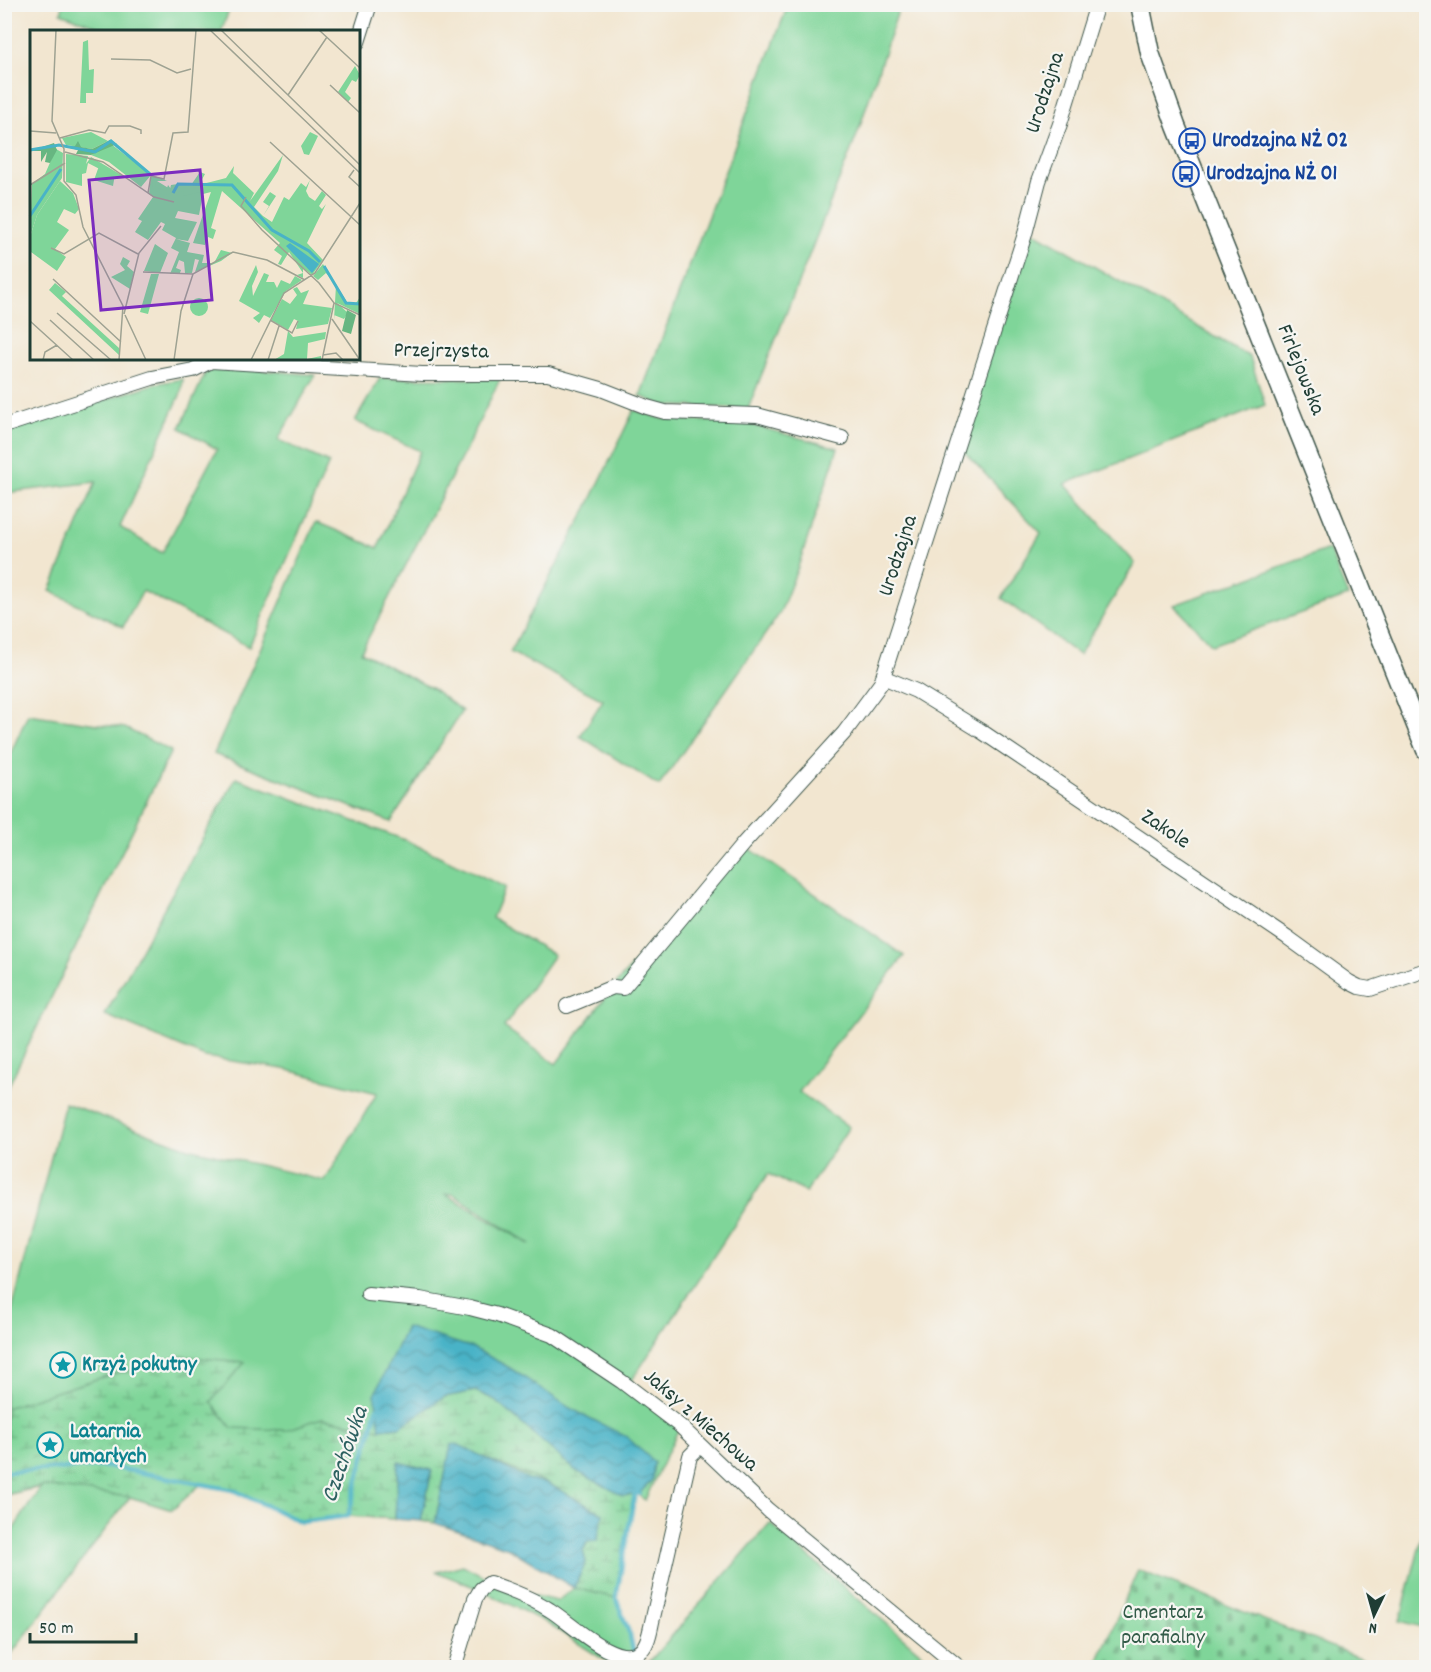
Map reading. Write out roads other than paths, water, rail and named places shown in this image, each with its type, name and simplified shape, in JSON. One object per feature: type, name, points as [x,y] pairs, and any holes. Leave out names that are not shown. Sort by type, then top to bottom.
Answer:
[{"type":"street","points":[[360,36],[370,4]]},
{"type":"street","name":"Urodzajna","points":[[567,1006],[613,987],[623,988],[743,844],[844,733],[878,688],[1097,4]]},
{"type":"street","name":"Firlejowska","points":[[1140,4],[1150,53],[1176,126],[1426,750]]},
{"type":"street","name":"Przejrzysta","points":[[4,426],[152,378],[193,370],[213,360],[422,374],[548,374],[601,389],[665,412],[757,416],[842,438]]},
{"type":"street","name":"Zakole","points":[[883,677],[916,691],[981,731],[1278,930],[1349,982],[1370,989],[1426,970]]},
{"type":"street","name":"Jaksy z Miechowa","points":[[368,1294],[420,1299],[470,1308],[552,1335],[621,1381],[680,1426],[768,1510],[960,1668]]},
{"type":"street","points":[[454,1668],[475,1599],[490,1583],[549,1609],[603,1648],[619,1654],[629,1655],[639,1652],[646,1644],[690,1456],[700,1446]]},
{"type":"water","points":[[406,1327],[473,1348],[510,1368],[570,1408],[627,1437],[654,1462],[652,1480],[639,1494],[623,1496],[576,1471],[493,1399],[475,1391],[444,1397],[400,1427],[380,1429],[375,1394]]},
{"type":"water","points":[[457,1444],[530,1480],[547,1483],[603,1514],[597,1541],[587,1542],[583,1551],[586,1562],[574,1588],[509,1548],[435,1523],[451,1445]]},
{"type":"water","points":[[398,1462],[432,1470],[421,1521],[395,1519]]},
{"type":"waterway","name":"Czechówka","points":[[4,1472],[106,1466],[233,1490],[301,1522],[348,1516],[377,1408],[381,1406]]},
{"type":"waterway","name":"Czechówka","points":[[637,1668],[630,1635],[616,1598],[635,1493],[639,1494]]},
{"type":"place","name":"Urodzajna NŻ 02","points":[[1192,141]]},
{"type":"place","name":"Urodzajna NŻ 01","points":[[1186,174]]},
{"type":"place","name":"Krzyż pokutny","points":[[63,1365]]},
{"type":"place","name":"Latarnia umarłych","points":[[50,1445]]},
{"type":"park label","name":"Cmentarz parafialny","points":[[1163,1626]]}]
